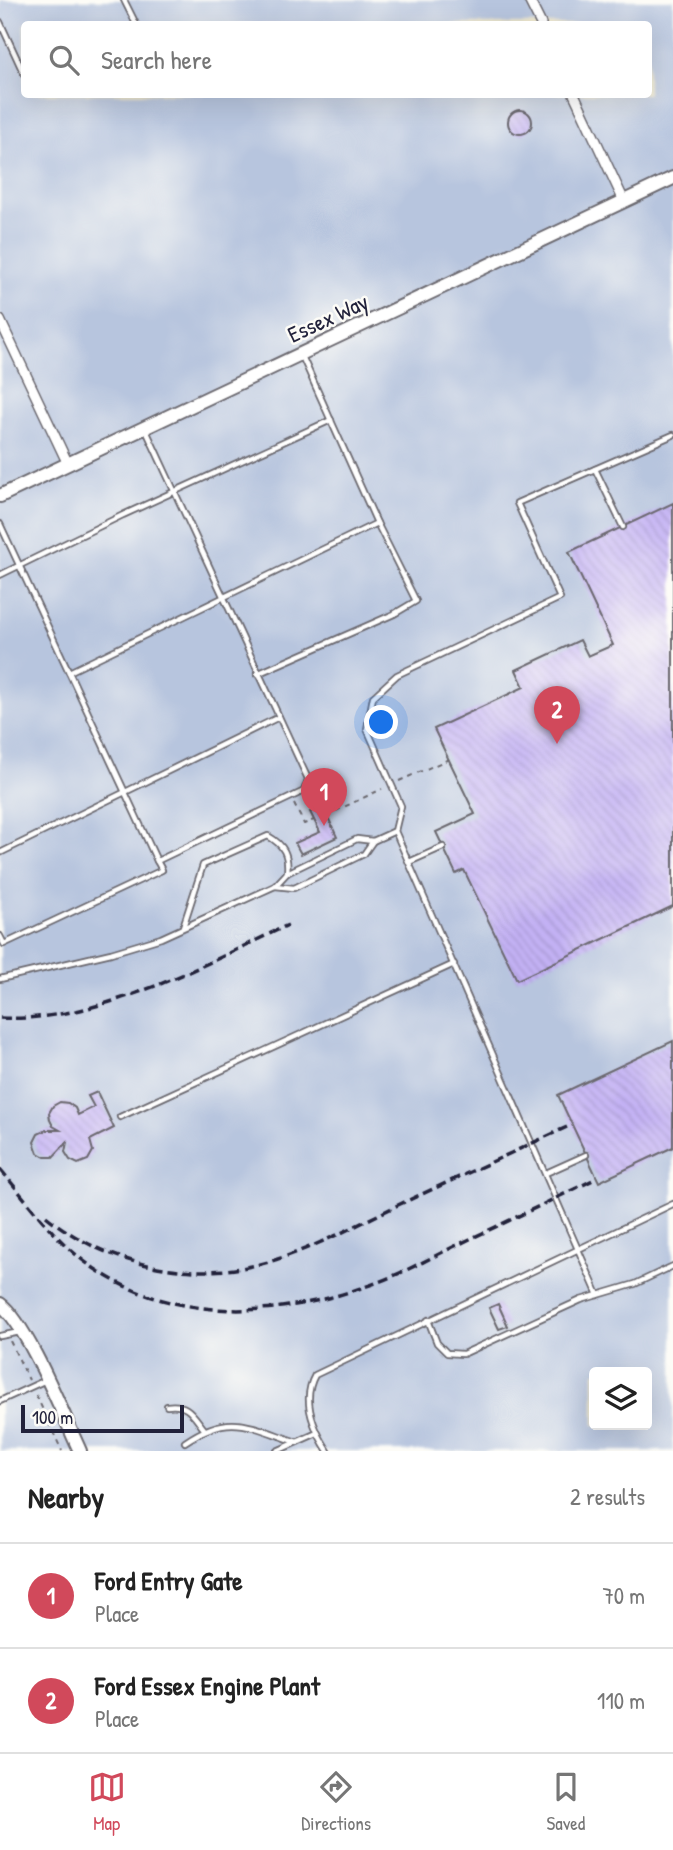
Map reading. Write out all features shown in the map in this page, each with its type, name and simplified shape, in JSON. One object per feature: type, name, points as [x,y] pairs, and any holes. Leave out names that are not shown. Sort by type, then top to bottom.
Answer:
[{"type":"street","points":[[529,0],[540,21]]},
{"type":"street","points":[[576,98],[624,201]]},
{"type":"street","name":"Essex Way","points":[[0,496],[673,178]]},
{"type":"street","points":[[0,320],[68,464]]},
{"type":"street","points":[[0,1304],[23,1331],[80,1451]]},
{"type":"lane","points":[[124,0],[134,21]]},
{"type":"lane","points":[[0,22],[21,68]]},
{"type":"lane","points":[[257,674],[394,614],[416,601],[377,523],[301,354]]},
{"type":"lane","points":[[0,575],[331,420]]},
{"type":"lane","points":[[145,428],[308,779],[304,790],[157,861]]},
{"type":"lane","points":[[598,1295],[395,831],[401,806],[367,729],[373,697],[397,675],[560,598],[517,503],[673,435]]},
{"type":"lane","points":[[595,469],[623,527]]},
{"type":"lane","points":[[69,672],[377,523]]},
{"type":"lane","points":[[0,524],[162,870],[4,944],[0,936]]},
{"type":"lane","points":[[0,853],[279,717]]},
{"type":"lane","points":[[275,886],[295,888],[363,854],[373,841],[395,831]]},
{"type":"lane","points":[[183,928],[203,865],[268,836],[278,841],[286,851],[287,873]]},
{"type":"lane","points":[[0,979],[111,953],[161,937],[275,886],[287,873],[357,839],[373,841]]},
{"type":"lane","points":[[409,862],[443,847]]},
{"type":"lane","points":[[120,1117],[454,964]]},
{"type":"lane","points":[[546,1173],[586,1155]]},
{"type":"lane","points":[[328,1451],[317,1433],[308,1407],[308,1388],[315,1375],[673,1204]]},
{"type":"lane","points":[[428,1320],[437,1343],[447,1353],[463,1354],[581,1300],[635,1284],[673,1266]]},
{"type":"lane","points":[[0,1336],[23,1331]]},
{"type":"lane","points":[[0,1401],[46,1380]]},
{"type":"lane","points":[[167,1406],[178,1404],[191,1411],[204,1429]]},
{"type":"lane","points":[[184,1443],[204,1429],[223,1423],[246,1424],[297,1443]]},
{"type":"lane","points":[[278,1451],[317,1433]]},
{"type":"path","points":[[398,781],[449,759]]},
{"type":"path","points":[[327,815],[383,789]]},
{"type":"path","points":[[290,797],[304,824],[314,820]]},
{"type":"shaded area","points":[[0,0],[673,0],[673,1451],[0,1451]]},
{"type":"building","points":[[520,110],[529,113],[532,122],[529,131],[520,134],[511,131],[508,122],[511,113]]},
{"type":"building","points":[[673,503],[673,906],[517,980],[464,870],[456,874],[436,832],[475,814],[434,729],[524,687],[516,670],[580,640],[588,656],[613,645],[569,552]]},
{"type":"building","points":[[323,806],[337,837],[301,854],[295,843],[320,832],[310,812]]},
{"type":"building","points":[[673,1041],[673,1147],[599,1182],[558,1095]]},
{"type":"building","points":[[97,1092],[114,1128],[90,1140],[93,1151],[88,1160],[78,1164],[70,1160],[65,1152],[67,1142],[53,1157],[38,1153],[34,1142],[38,1134],[46,1130],[60,1130],[53,1126],[50,1120],[49,1113],[53,1106],[60,1102],[68,1103],[75,1108],[78,1115],[94,1107],[88,1096]]},
{"type":"building","points":[[498,1304],[508,1326],[499,1329],[489,1308]]},
{"type":"railway","points":[[0,1018],[37,1017],[111,1002],[184,974],[288,925]]},
{"type":"railway","points":[[46,1216],[70,1234],[124,1259],[183,1270],[243,1268],[272,1261],[320,1242],[567,1127]]},
{"type":"railway","points":[[0,1169],[56,1235],[95,1269],[125,1286],[157,1299],[225,1310],[294,1305],[373,1284],[593,1180]]},
{"type":"place","name":"Ford Essex Engine Plant","points":[[557,744]]},
{"type":"place","name":"Ford Entry Gate","points":[[324,826]]}]
